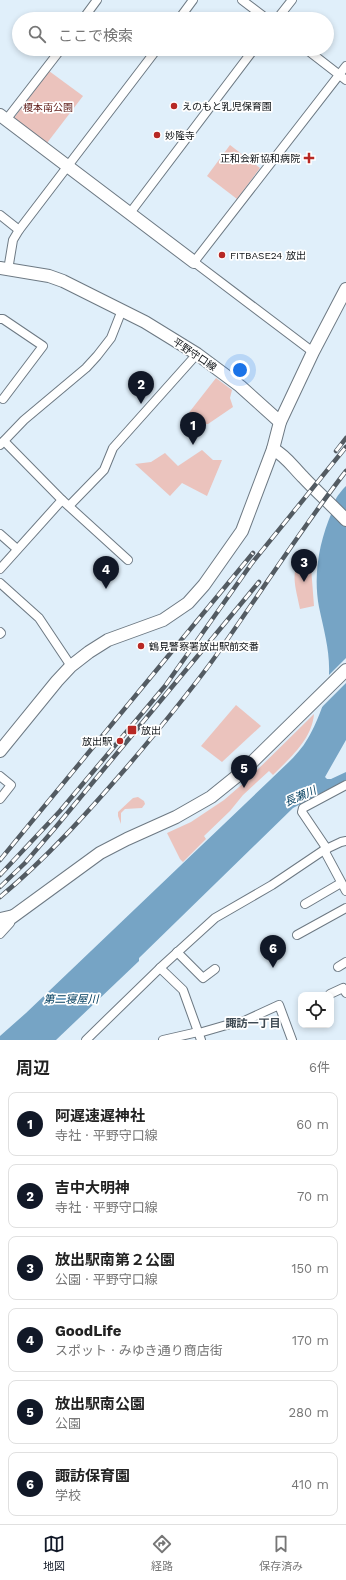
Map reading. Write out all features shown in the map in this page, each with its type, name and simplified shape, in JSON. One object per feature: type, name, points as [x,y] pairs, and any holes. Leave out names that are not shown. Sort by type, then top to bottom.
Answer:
[{"type":"street","points":[[88,12],[97,0]]},
{"type":"street","points":[[185,12],[194,0]]},
{"type":"street","points":[[242,0],[258,12]]},
{"type":"street","points":[[283,12],[292,0]]},
{"type":"street","points":[[55,56],[3,118],[313,352]]},
{"type":"street","points":[[4,269],[19,230],[152,56]]},
{"type":"street","points":[[130,213],[249,56]]},
{"type":"street","points":[[315,56],[343,77]]},
{"type":"street","points":[[194,262],[343,77],[346,66]]},
{"type":"street","points":[[0,216],[19,230]]},
{"type":"street","name":"平野守口線","points":[[4,269],[49,276],[63,281],[145,322],[197,354],[240,386],[280,422]]},
{"type":"street","points":[[0,751],[71,666],[108,640],[163,620],[188,603],[204,585],[242,531],[273,449],[280,422],[313,352],[346,289]]},
{"type":"street","points":[[122,310],[111,338],[97,356],[86,368],[24,420],[2,443],[128,560]]},
{"type":"street","points":[[1,320],[43,346],[3,399]]},
{"type":"street","points":[[69,506],[104,470],[113,448],[197,354]]},
{"type":"street","points":[[273,449],[283,454],[300,475],[333,505],[346,520]]},
{"type":"street","points":[[0,569],[62,500]]},
{"type":"street","points":[[0,534],[17,549]]},
{"type":"street","points":[[0,583],[39,618],[71,666]]},
{"type":"street","points":[[0,926],[100,853],[127,838],[176,818],[210,797],[242,772],[346,670]]},
{"type":"street","points":[[0,776],[11,785],[0,798]]},
{"type":"street","points":[[346,785],[303,808],[302,812],[326,850],[346,892]]},
{"type":"street","points":[[86,1040],[160,968],[215,918],[326,850],[346,841]]},
{"type":"street","points":[[305,904],[341,883]]},
{"type":"street","points":[[297,935],[346,908]]},
{"type":"street","points":[[0,917],[15,914]]},
{"type":"street","points":[[0,934],[8,926],[15,914]]},
{"type":"street","points":[[177,952],[203,978],[215,969]]},
{"type":"street","points":[[338,967],[346,962]]},
{"type":"street","points":[[160,968],[183,990],[199,1035]]},
{"type":"street","points":[[334,992],[343,988],[346,993]]},
{"type":"street","points":[[163,1040],[199,1035],[237,1022],[242,1022],[279,1006],[292,1040]]},
{"type":"green space","name":"榎本南公園","points":[[49,71],[83,96],[47,143],[14,118]]},
{"type":"green space","points":[[230,145],[260,168],[237,199],[207,176]]},
{"type":"green space","points":[[216,378],[232,390],[230,398],[233,407],[208,424],[189,424],[184,419]]},
{"type":"green space","points":[[202,450],[213,460],[222,460],[207,496],[182,483],[170,496],[135,464],[151,462],[165,453],[178,466]]},
{"type":"green space","points":[[308,556],[314,556],[311,567],[314,606],[300,609],[295,586],[295,572],[297,565],[301,560]]},
{"type":"green space","points":[[236,705],[261,726],[222,762],[201,746]]},
{"type":"green space","points":[[314,714],[309,732],[300,747],[273,775],[269,771],[243,795],[230,811],[204,836],[206,839],[183,862],[167,833],[191,822],[224,800],[246,781]]},
{"type":"green space","points":[[138,797],[144,801],[145,804],[142,808],[125,809],[121,813],[121,824],[118,812],[133,798]]},
{"type":"water","name":"第二寝屋川","points":[[346,486],[346,740],[325,777],[327,779],[331,779],[346,772],[346,780],[293,808],[139,958],[139,961],[56,1040],[0,1040],[0,1036],[288,763],[308,739],[323,706],[329,680],[328,648],[317,595],[318,559],[327,523],[335,501]]},
{"type":"pier","points":[[346,658],[346,683],[318,711],[325,692],[327,677]]},
{"type":"railway","points":[[336,451],[346,438]]},
{"type":"railway","points":[[0,875],[60,811],[165,686],[252,563],[346,447]]},
{"type":"railway","points":[[0,897],[34,867],[66,835],[127,767],[169,716],[210,664],[311,518],[346,471]]},
{"type":"railway","points":[[0,860],[253,553]]},
{"type":"railway","points":[[0,887],[25,863],[55,828],[259,582]]},
{"type":"place","name":"えのもと乳児保育園","points":[[174,106]]},
{"type":"place","name":"妙隆寺","points":[[157,135]]},
{"type":"place","name":"正和会新協和病院","points":[[309,158]]},
{"type":"place","name":"FITBASE24 放出","points":[[222,255]]},
{"type":"place","name":"吉中大明神","points":[[141,404]]},
{"type":"place","name":"阿遅速遅神社","points":[[193,445]]},
{"type":"place","name":"放出駅南第２公園","points":[[304,582]]},
{"type":"place","name":"GoodLife","points":[[106,589]]},
{"type":"place","name":"鶴見警察署放出駅前交番","points":[[141,646]]},
{"type":"place","name":"放出","points":[[132,730]]},
{"type":"place","name":"放出駅","points":[[120,741]]},
{"type":"place","name":"放出駅南公園","points":[[244,788]]},
{"type":"place","name":"諏訪保育園","points":[[273,968]]},
{"type":"district","name":"諏訪一丁目","points":[[253,1023]]},
{"type":"water label","name":"長瀬川","points":[[300,796]]}]
